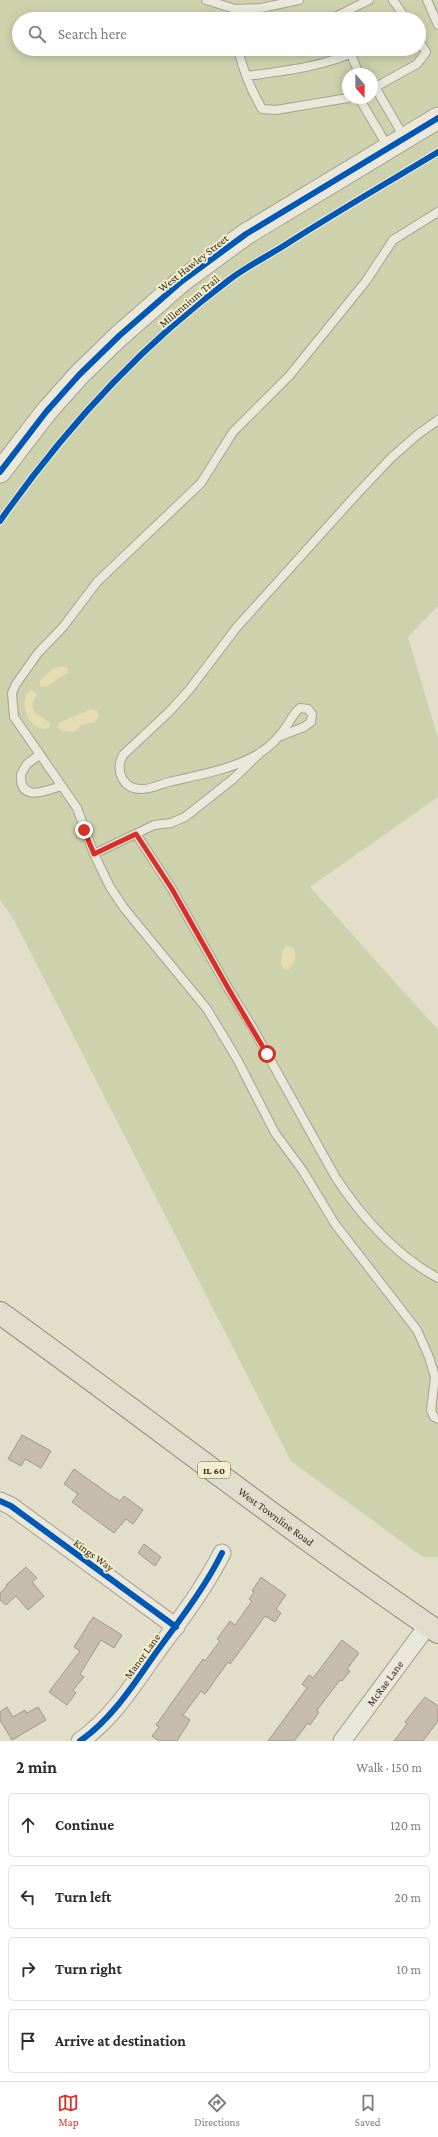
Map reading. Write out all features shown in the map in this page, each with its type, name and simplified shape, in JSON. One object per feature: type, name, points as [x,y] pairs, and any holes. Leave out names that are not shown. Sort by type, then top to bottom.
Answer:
[{"type":"main road","name":"West Townline Road","points":[[0,1313],[124,1402],[306,1539],[433,1629]]},
{"type":"street","name":"West Hawley Street","points":[[0,472],[46,412],[79,375],[119,336],[182,281],[246,234],[438,118]]},
{"type":"street","name":"Kings Way","points":[[0,1501],[11,1506],[176,1627]]},
{"type":"street","name":"Manor Lane","points":[[80,1741],[92,1733],[115,1710],[210,1578],[222,1553]]},
{"type":"street","name":"McRae Lane","points":[[342,1741],[433,1629]]},
{"type":"lane","points":[[206,0],[235,9],[261,8],[299,0]]},
{"type":"lane","points":[[346,12],[369,0]]},
{"type":"lane","points":[[394,0],[402,12]]},
{"type":"lane","points":[[427,0],[438,25]]},
{"type":"lane","points":[[240,56],[247,76],[262,109],[276,110],[342,99]]},
{"type":"lane","points":[[247,76],[302,68],[338,56]]},
{"type":"lane","points":[[352,56],[357,68]]},
{"type":"lane","points":[[378,85],[417,64],[423,56]]},
{"type":"lane","points":[[378,99],[397,143]]},
{"type":"lane","points":[[363,104],[397,143]]},
{"type":"lane","points":[[438,212],[393,240],[366,281],[290,375],[233,432],[201,483],[97,582],[63,627],[38,653],[24,672],[12,693],[14,717],[30,737],[39,754],[77,808],[94,854],[110,887],[124,908],[207,1009],[237,1059],[275,1133],[303,1171],[335,1224],[417,1330],[429,1357],[435,1377],[431,1410],[434,1417],[438,1419]]},
{"type":"lane","points":[[261,752],[250,759],[142,790],[124,782],[119,774],[119,763],[123,755],[180,700],[237,627],[302,554],[391,458],[417,435],[438,420]]},
{"type":"lane","points":[[94,854],[154,825],[171,824],[185,817],[234,779],[278,737]]},
{"type":"lane","points":[[39,754],[27,764],[21,774],[24,787],[28,792],[35,794],[61,786]]},
{"type":"lane","points":[[136,834],[172,889],[228,988],[252,1025],[336,1178],[349,1198],[372,1224],[395,1246],[422,1269],[438,1278]]},
{"type":"green space","points":[[0,0],[438,0],[438,606],[408,637],[438,738],[438,797],[310,887],[438,1030],[438,1557],[423,1557],[291,1461],[14,920],[0,900]]},
{"type":"sand","points":[[63,666],[68,668],[67,673],[46,687],[40,686],[40,680],[53,669]]},
{"type":"sand","points":[[31,690],[36,693],[33,702],[35,713],[50,723],[49,728],[42,729],[36,726],[31,722],[27,715],[25,701]]},
{"type":"sand","points":[[91,709],[97,711],[99,717],[94,722],[81,725],[75,732],[62,731],[58,728],[59,723]]},
{"type":"sand","points":[[286,945],[293,948],[295,954],[292,966],[287,970],[284,969],[281,964],[283,950]]},
{"type":"building","points":[[22,1435],[51,1451],[41,1468],[25,1459],[21,1466],[8,1459]]},
{"type":"building","points":[[74,1469],[113,1497],[120,1501],[124,1496],[143,1510],[133,1524],[126,1519],[114,1533],[72,1502],[78,1494],[64,1484]]},
{"type":"building","points":[[144,1544],[161,1557],[155,1566],[138,1553]]},
{"type":"building","points":[[26,1567],[37,1578],[32,1582],[44,1596],[28,1610],[16,1596],[6,1605],[0,1600],[0,1593],[7,1586],[6,1585]]},
{"type":"building","points":[[261,1577],[286,1595],[276,1609],[281,1613],[275,1622],[265,1616],[237,1655],[230,1664],[228,1662],[205,1694],[201,1691],[183,1715],[190,1720],[177,1741],[159,1741],[152,1736],[159,1727],[156,1725],[203,1659],[205,1661],[220,1641],[217,1639],[230,1621],[235,1625],[252,1601],[249,1599],[254,1592],[252,1591]]},
{"type":"building","points":[[93,1617],[122,1635],[114,1648],[101,1640],[80,1674],[84,1677],[73,1690],[76,1693],[67,1705],[49,1692],[80,1651],[74,1647]]},
{"type":"building","points":[[342,1640],[359,1653],[347,1669],[350,1671],[342,1681],[340,1680],[317,1710],[319,1712],[310,1725],[308,1723],[294,1741],[268,1741],[307,1688],[302,1684],[309,1675],[313,1678]]},
{"type":"building","points":[[425,1697],[438,1706],[438,1721],[423,1741],[394,1741],[407,1724],[405,1722]]},
{"type":"building","points":[[7,1707],[13,1717],[25,1710],[27,1713],[38,1707],[46,1720],[12,1740],[0,1720],[0,1712]]},
{"type":"cycle path","points":[[0,472],[46,412],[79,375],[119,336],[182,281],[246,234],[438,118]]},
{"type":"cycle path","name":"Millennium Trail","points":[[0,521],[50,454],[77,422],[134,362],[164,333],[196,306],[242,271],[438,152]]},
{"type":"cycle path","points":[[0,1501],[11,1506],[176,1627]]},
{"type":"cycle path","points":[[80,1741],[92,1732],[121,1701],[182,1617],[222,1553]]},
{"type":"route","points":[[84,830],[94,854],[136,834],[172,889],[228,988],[252,1025],[267,1054]]}]
